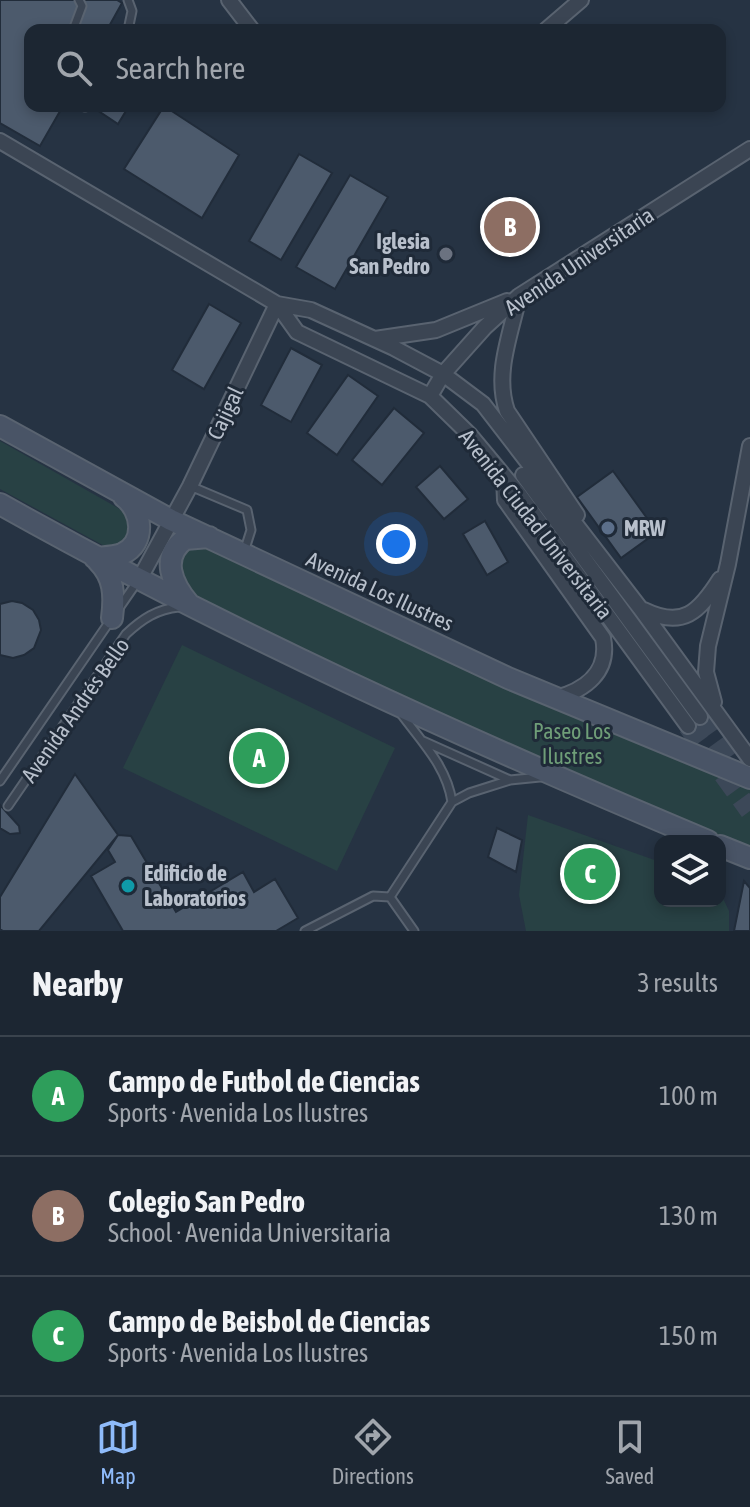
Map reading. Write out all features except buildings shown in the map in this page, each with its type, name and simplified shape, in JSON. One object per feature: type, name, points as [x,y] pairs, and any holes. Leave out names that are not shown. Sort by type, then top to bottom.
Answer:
[{"type":"main road","name":"Avenida Los Ilustres","points":[[0,426],[171,520],[555,698],[750,778]]},
{"type":"main road","points":[[95,558],[123,554],[137,536],[138,512],[116,490]]},
{"type":"main road","points":[[0,504],[95,558],[191,607],[556,777],[694,835]]},
{"type":"main road","points":[[191,607],[181,595],[171,573],[171,554],[185,539],[209,537]]},
{"type":"main road","points":[[95,558],[109,573],[112,583],[112,618]]},
{"type":"main road","points":[[726,848],[749,858]]},
{"type":"street","points":[[229,0],[247,24]]},
{"type":"street","points":[[551,24],[566,5],[581,0]]},
{"type":"street","name":"Avenida Ciudad Universitaria","points":[[0,141],[277,304],[311,310],[373,339],[443,374],[483,404],[536,477],[640,608],[750,759]]},
{"type":"street","name":"Avenida Universitaria","points":[[430,396],[443,374],[485,327],[519,296],[750,149]]},
{"type":"street","points":[[373,339],[436,330],[519,296]]},
{"type":"street","name":"Avenida Ciudad Universitaria","points":[[519,296],[504,349],[502,397],[507,411],[640,608]]},
{"type":"street","name":"Avenida Ciudad Universitaria","points":[[277,304],[297,332],[430,396],[470,435],[694,721],[485,419],[443,374]]},
{"type":"street","name":"Cajigal","points":[[139,580],[190,486],[277,304]]},
{"type":"street","points":[[718,714],[706,672],[708,646],[728,564],[750,446]]},
{"type":"street","points":[[504,477],[505,500],[603,638],[605,659],[596,676],[584,687],[555,698]]},
{"type":"street","points":[[640,608],[661,618],[677,619],[689,615],[701,605],[728,564]]},
{"type":"lane","points":[[75,24],[82,6],[79,0]]},
{"type":"lane","points":[[128,0],[132,11],[129,24]]},
{"type":"lane","points":[[190,486],[247,510],[251,530],[243,553]]},
{"type":"lane","name":"Avenida Andrés Bello","points":[[0,781],[139,580]]},
{"type":"lane","name":"Avenida Andrés Bello","points":[[8,806],[126,634],[154,613],[168,608],[191,607]]},
{"type":"lane","points":[[392,701],[442,769],[452,802]]},
{"type":"lane","points":[[421,740],[510,780]]},
{"type":"lane","points":[[390,897],[452,802],[510,780],[556,777]]},
{"type":"lane","points":[[305,931],[373,896],[390,897]]},
{"type":"lane","points":[[390,897],[414,931]]},
{"type":"green space","points":[[0,441],[137,522],[121,555],[0,489]]},
{"type":"green space","name":"Paseo Los Ilustres","points":[[185,539],[750,778],[750,858],[726,847],[726,835],[699,835],[192,607],[170,563]]},
{"type":"green space","points":[[182,645],[395,748],[337,871],[123,768]]},
{"type":"green space","points":[[528,815],[654,860],[654,907],[726,905],[729,931],[526,931],[519,895]]},
{"type":"tunnel","points":[[700,717],[745,780]]},
{"type":"tunnel","points":[[688,726],[750,811]]},
{"type":"place","name":"Colegio San Pedro","points":[[510,227]]},
{"type":"place","name":"Iglesia San Pedro","points":[[446,254]]},
{"type":"place","name":"MRW","points":[[608,528]]},
{"type":"place","name":"Campo de Futbol de Ciencias","points":[[259,758]]},
{"type":"place","name":"Campo de Beisbol de Ciencias","points":[[590,874]]},
{"type":"place","name":"Edificio de Laboratorios","points":[[128,886]]}]
